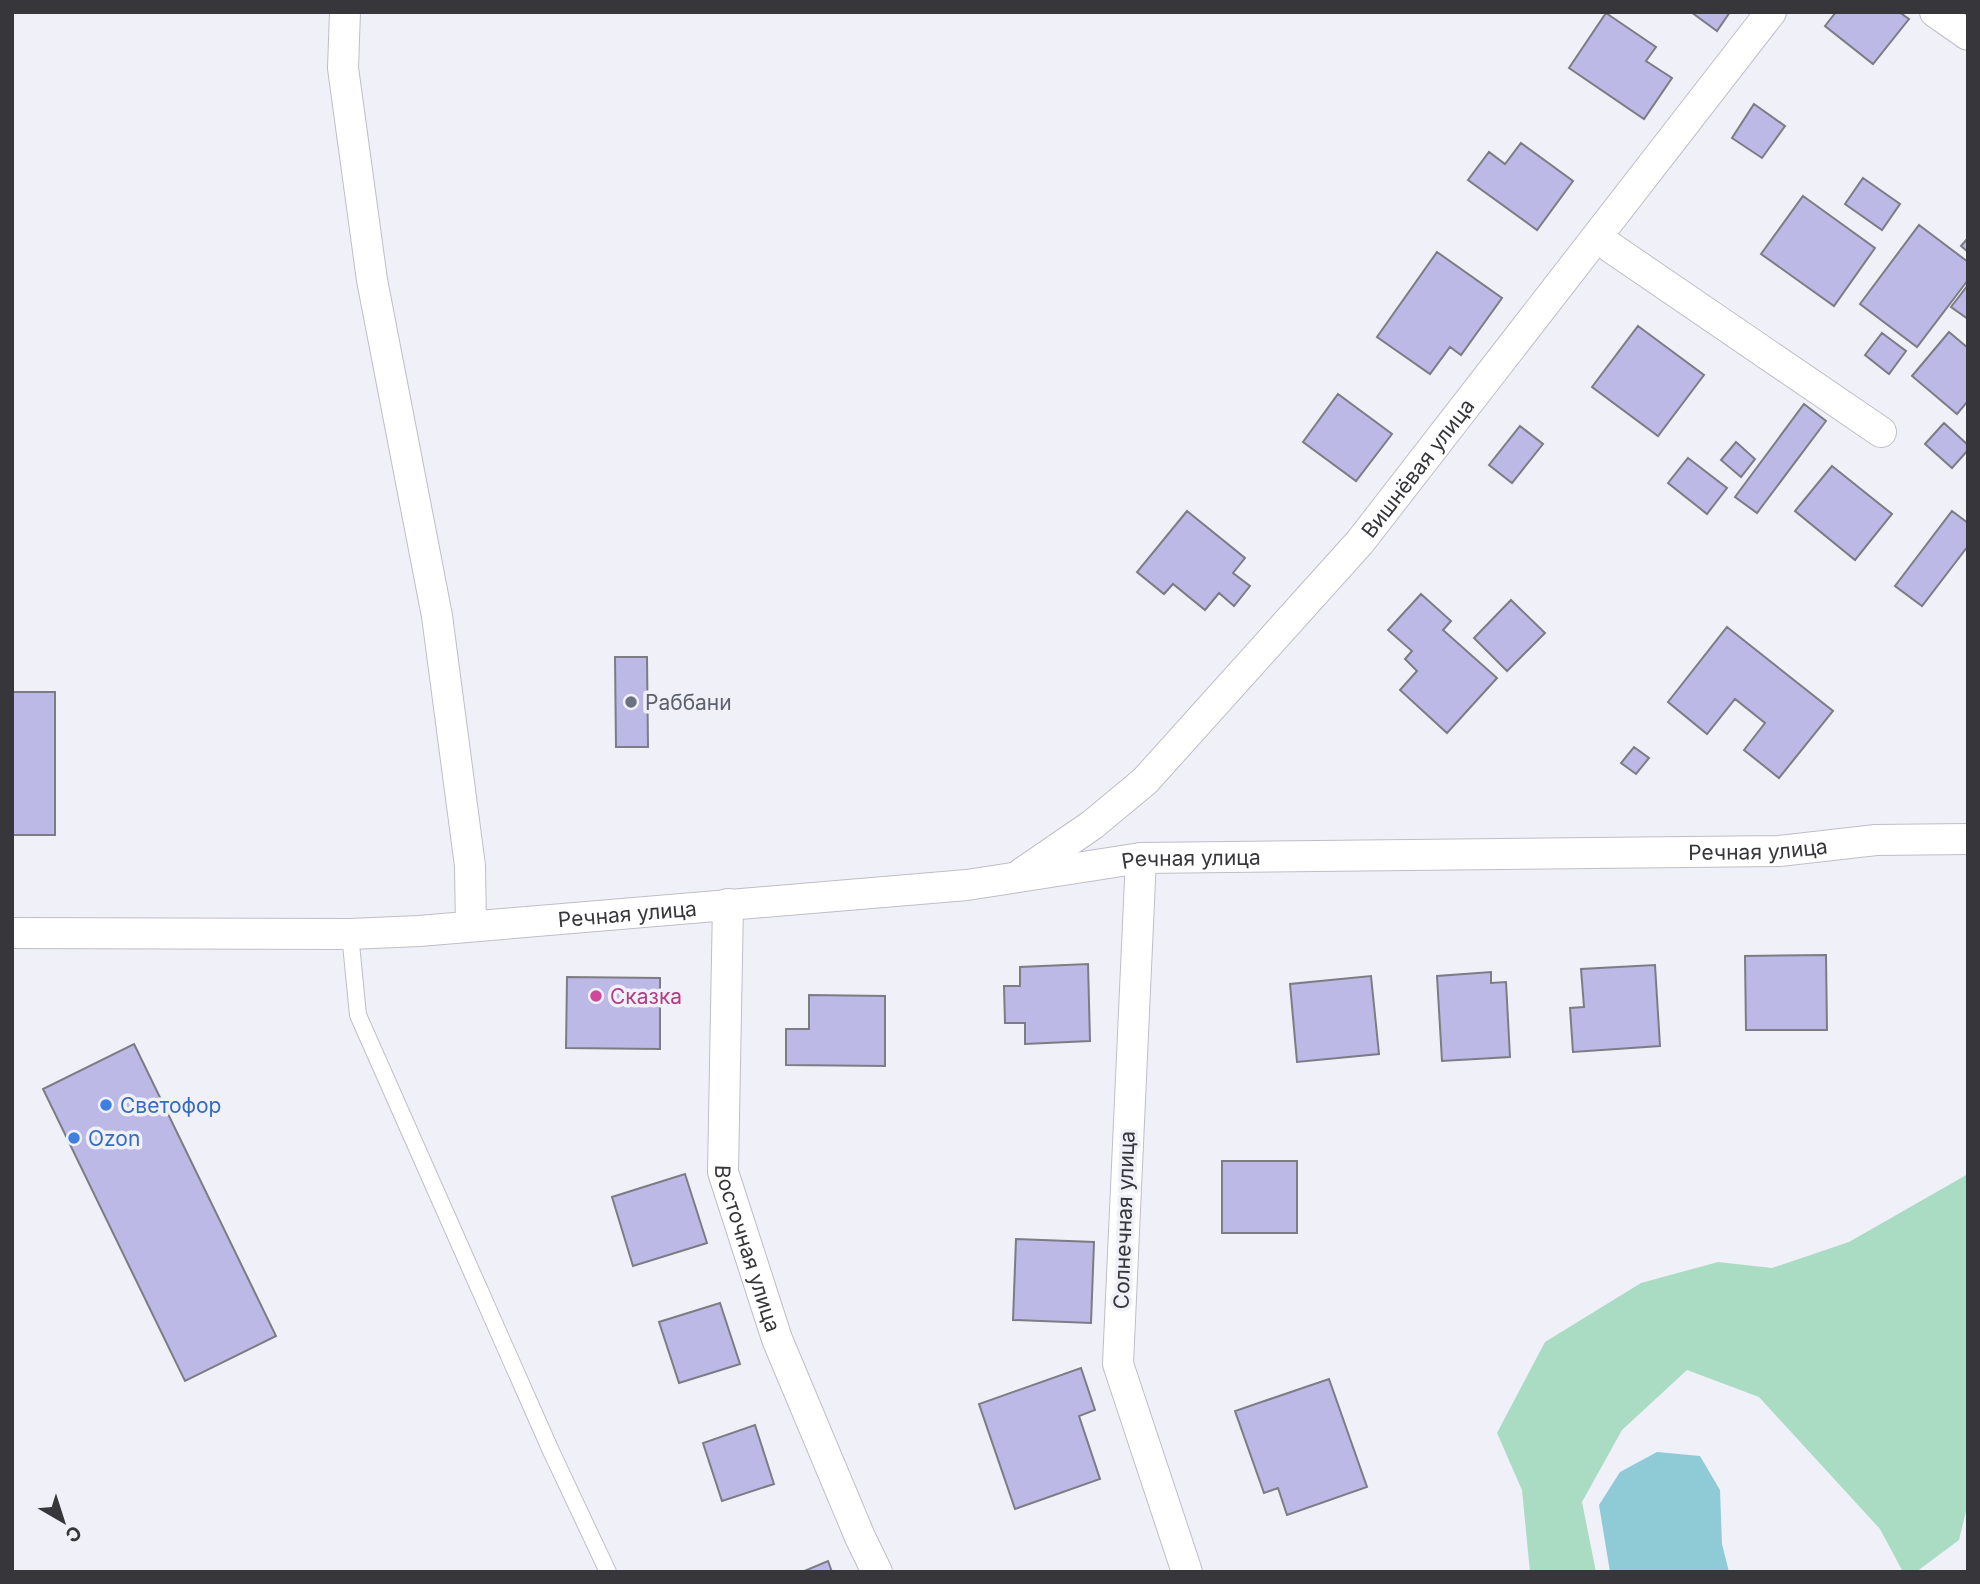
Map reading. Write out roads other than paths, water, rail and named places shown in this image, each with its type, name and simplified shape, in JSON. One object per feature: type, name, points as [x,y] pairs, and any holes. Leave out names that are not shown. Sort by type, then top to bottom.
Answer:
[{"type":"street","points":[[345,12],[343,68],[370,267],[438,616],[470,866],[471,925]]},
{"type":"street","name":"Вишнёвая улица","points":[[1016,877],[1092,825],[1145,782],[1360,542],[1772,12]]},
{"type":"street","points":[[1935,12],[1968,35]]},
{"type":"street","points":[[1597,238],[1881,432]]},
{"type":"street","name":"Речная улица","points":[[12,933],[350,934],[419,931],[967,885],[1141,858],[1779,851],[1876,840],[1968,839]]},
{"type":"street","name":"Солнечная улица","points":[[1141,858],[1118,1364],[1186,1572]]},
{"type":"street","name":"Восточная улица","points":[[728,904],[723,1172],[778,1339],[877,1572]]},
{"type":"lane","points":[[350,934],[358,1015],[551,1451],[608,1572]]},
{"type":"water","points":[[1657,1452],[1700,1456],[1720,1490],[1722,1544],[1729,1572],[1610,1572],[1599,1505],[1620,1472]]},
{"type":"place","name":"Раббани","points":[[631,702]]},
{"type":"place","name":"Сказка","points":[[596,996]]},
{"type":"place","name":"Светофор","points":[[106,1105]]},
{"type":"place","name":"Ozon","points":[[74,1138]]}]
